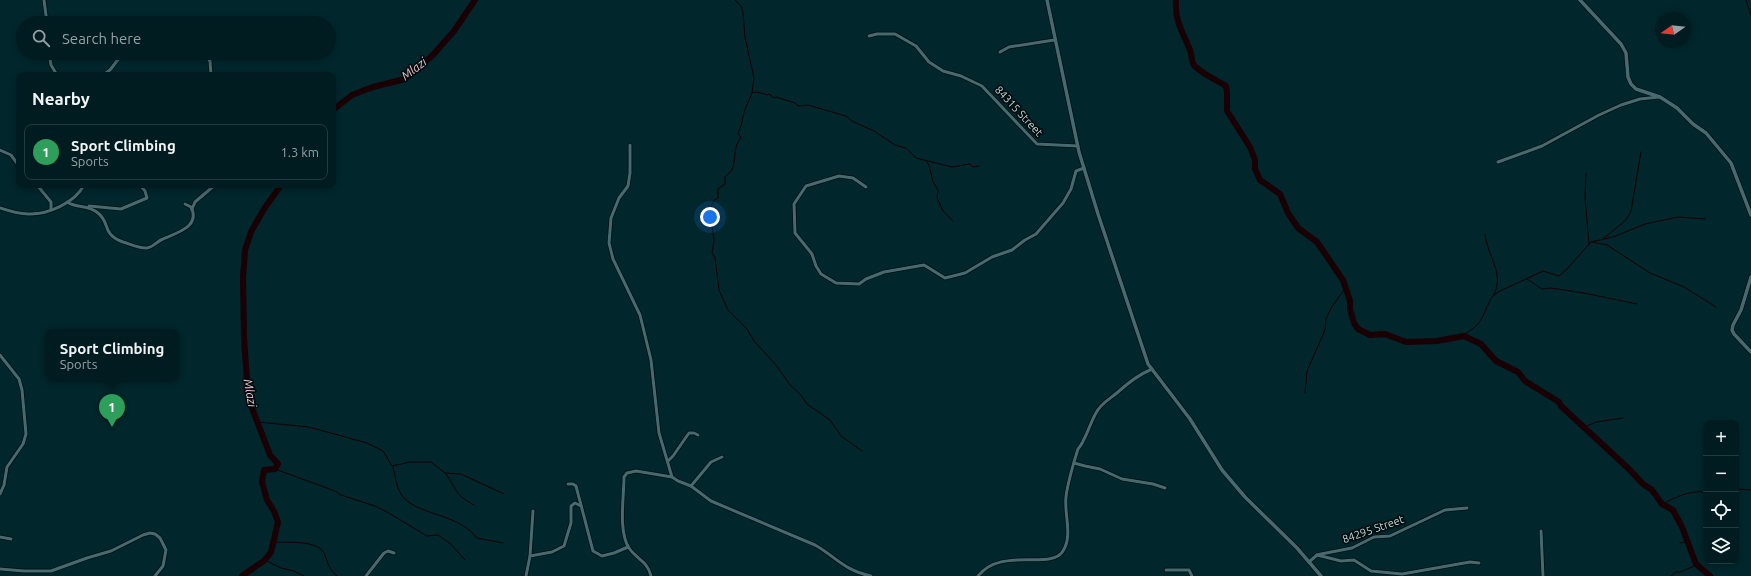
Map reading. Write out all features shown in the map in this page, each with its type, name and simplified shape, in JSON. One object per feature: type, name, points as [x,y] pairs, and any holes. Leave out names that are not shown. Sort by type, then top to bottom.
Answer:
[{"type":"street","points":[[44,0],[46,16]]},
{"type":"street","points":[[1046,0],[1084,168],[1144,356],[1152,369],[1196,426],[1222,470],[1245,497],[1286,537],[1320,576]]},
{"type":"street","points":[[1580,0],[1621,44],[1626,53],[1628,77],[1631,84],[1636,89],[1660,97],[1677,108],[1693,124],[1706,133],[1731,163],[1751,215]]},
{"type":"street","name":"84315 Street","points":[[869,36],[877,34],[895,34],[916,46],[929,62],[943,71],[961,76],[982,86],[1037,144],[1078,146]]},
{"type":"street","points":[[1000,52],[1009,47],[1054,40]]},
{"type":"street","points":[[50,60],[54,72]]},
{"type":"street","points":[[107,72],[117,60]]},
{"type":"street","points":[[210,60],[211,72]]},
{"type":"street","points":[[1498,162],[1542,146],[1599,114],[1621,105],[1640,99],[1660,97]]},
{"type":"street","points":[[630,145],[630,173],[628,186],[619,198],[611,218],[609,243],[613,259],[640,315],[651,360],[659,433],[672,477]]},
{"type":"street","points":[[0,150],[11,155],[16,162]]},
{"type":"street","points":[[866,187],[854,178],[839,176],[806,186],[794,204],[794,228],[797,236],[812,254],[821,274],[836,283],[859,284],[868,278],[884,272],[924,265],[945,278],[965,273],[992,257],[1012,250],[1039,232],[1064,203],[1071,189],[1076,171],[1084,168]]},
{"type":"street","points":[[39,188],[51,202],[51,209]]},
{"type":"street","points":[[0,208],[28,214],[38,214],[67,202],[78,194],[82,188]]},
{"type":"street","points":[[67,202],[73,205],[87,207],[121,209],[146,198],[145,191],[142,188]]},
{"type":"street","points":[[87,207],[101,215],[107,231],[111,236],[142,248],[150,247],[162,239],[188,228],[193,217],[192,209],[195,202],[211,188]]},
{"type":"street","points":[[185,204],[192,209]]},
{"type":"street","points":[[1751,278],[1742,310],[1733,325],[1732,330],[1751,352]]},
{"type":"street","points":[[0,355],[17,374],[21,385],[26,434],[23,444],[7,467],[4,485],[0,494]]},
{"type":"street","points":[[978,576],[987,568],[1008,560],[1048,560],[1060,555],[1068,539],[1066,495],[1078,449],[1082,445],[1088,428],[1100,407],[1136,376],[1152,369]]},
{"type":"street","points":[[668,461],[689,434],[694,433],[698,435]]},
{"type":"street","points":[[691,486],[711,462],[722,457]]},
{"type":"street","points":[[1074,463],[1100,468],[1122,479],[1153,484],[1164,488]]},
{"type":"street","points":[[651,576],[647,565],[628,547],[623,526],[625,475],[636,471],[672,477],[691,486],[711,501],[815,545],[826,551],[845,567],[871,576]]},
{"type":"street","points":[[568,484],[573,484],[576,486],[591,544],[596,553],[606,556],[628,547]]},
{"type":"street","points":[[530,556],[552,552],[564,546],[570,523],[571,506],[575,503],[581,506]]},
{"type":"street","name":"84295 Street","points":[[1309,562],[1317,555],[1352,548],[1374,538],[1390,536],[1445,510],[1467,508]]},
{"type":"street","points":[[526,576],[530,556],[533,511]]},
{"type":"street","points":[[1541,531],[1543,576]]},
{"type":"street","points":[[0,569],[51,571],[111,551],[150,533],[155,534],[160,538],[166,550],[163,566],[155,576]]},
{"type":"street","points":[[0,537],[11,539]]},
{"type":"street","points":[[366,576],[374,567],[381,555],[388,551],[394,553]]},
{"type":"street","points":[[1317,555],[1340,561],[1354,560],[1371,571],[1402,574],[1470,562],[1478,563]]},
{"type":"street","points":[[1166,570],[1189,570],[1192,576]]},
{"type":"waterway","name":"Mlazi","points":[[336,108],[352,95],[373,87],[405,79],[433,55],[454,31],[475,0]]},
{"type":"waterway","points":[[735,0],[741,6],[743,13],[745,37],[754,78],[752,93],[757,92],[769,94],[774,98],[776,97],[795,103],[798,106],[808,105],[846,116],[852,121],[874,131],[895,145],[906,148],[916,158],[952,167],[970,164],[973,167],[979,166]]},
{"type":"waterway","points":[[1176,0],[1176,13],[1190,50],[1193,63],[1200,71],[1226,86],[1227,111],[1250,147],[1255,160],[1255,169],[1260,180],[1280,194],[1288,213],[1298,228],[1317,242],[1343,280],[1350,301],[1350,309],[1354,323],[1358,329],[1370,335],[1385,334],[1406,342],[1437,341],[1464,336],[1481,344],[1496,361],[1518,372],[1525,381],[1559,402],[1561,406],[1643,484],[1652,490],[1662,504],[1673,510],[1682,527],[1696,564],[1710,576]]},
{"type":"waterway","points":[[1746,0],[1751,15]]},
{"type":"waterway","points":[[752,93],[744,112],[738,133],[741,138],[738,141],[732,169],[725,177],[725,184],[718,189],[718,198],[714,200],[710,209],[714,241],[712,253],[715,258],[719,290],[728,310],[747,329],[754,341],[776,365],[790,385],[801,395],[807,404],[830,420],[841,436],[862,451]]},
{"type":"waterway","points":[[1603,239],[1626,220],[1631,211],[1641,152]]},
{"type":"waterway","points":[[927,162],[933,182],[938,190],[937,198],[943,211],[953,221]]},
{"type":"waterway","points":[[1586,173],[1585,198],[1589,244]]},
{"type":"waterway","name":"Mlazi","points":[[242,576],[265,560],[271,552],[278,522],[274,511],[267,500],[262,482],[264,470],[275,469],[278,464],[270,455],[252,408],[247,380],[244,339],[243,277],[245,250],[251,232],[264,209],[279,188]]},
{"type":"waterway","points":[[1491,298],[1498,292],[1543,271],[1559,276],[1591,242],[1613,237],[1645,224],[1678,217],[1705,219]]},
{"type":"waterway","points":[[1485,234],[1486,242],[1497,273],[1498,281],[1493,296]]},
{"type":"waterway","points":[[1592,242],[1607,245],[1650,273],[1684,287],[1716,307]]},
{"type":"waterway","points":[[1527,279],[1542,289],[1551,288],[1584,293],[1637,304]]},
{"type":"waterway","points":[[1305,393],[1307,371],[1325,330],[1326,319],[1331,308],[1346,287]]},
{"type":"waterway","points":[[1465,337],[1466,333],[1472,330],[1482,318],[1491,299]]},
{"type":"waterway","points":[[1585,427],[1596,422],[1623,418]]},
{"type":"waterway","points":[[258,422],[309,427],[367,443],[383,451],[392,466],[410,462],[431,462],[445,473],[461,474],[504,494]]},
{"type":"waterway","points":[[393,467],[398,488],[407,501],[415,506],[458,523],[477,538],[503,543]]},
{"type":"waterway","points":[[275,469],[335,491],[341,495],[375,506],[427,536],[438,535],[451,544],[465,560]]},
{"type":"waterway","points":[[446,474],[460,495],[474,505]]},
{"type":"waterway","points":[[1739,489],[1751,490]]},
{"type":"waterway","points":[[1662,504],[1689,493],[1703,492]]},
{"type":"waterway","points":[[1680,543],[1687,540]]},
{"type":"waterway","points":[[273,542],[294,542],[316,546],[322,550],[330,569],[337,576]]},
{"type":"waterway","points":[[265,560],[281,568],[294,571],[304,576]]},
{"type":"waterway","points":[[1671,576],[1676,572],[1681,572],[1696,565]]},
{"type":"place","name":"Sport Climbing","points":[[112,427]]}]
